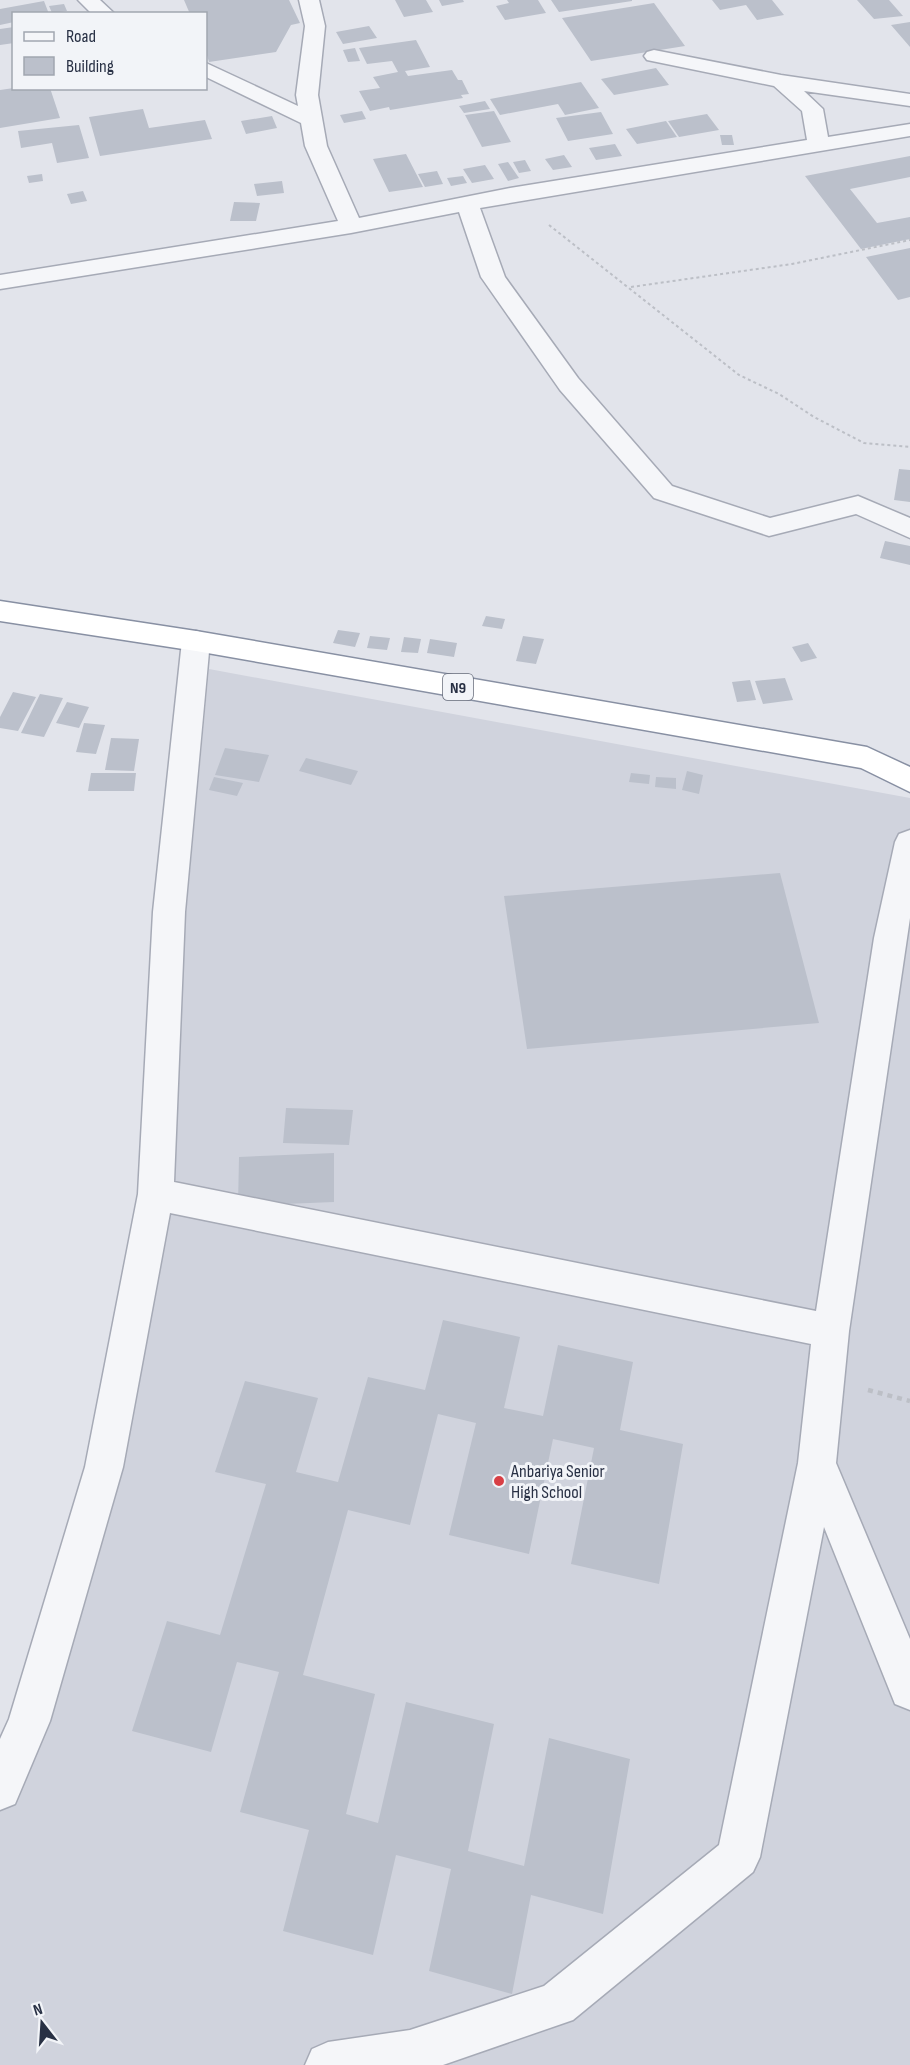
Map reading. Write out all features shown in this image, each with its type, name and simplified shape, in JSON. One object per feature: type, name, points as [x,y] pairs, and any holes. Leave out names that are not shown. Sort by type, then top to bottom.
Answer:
[{"type":"highway","name":"N9","points":[[0,611],[196,641],[867,758],[910,781]]},
{"type":"street","points":[[88,0],[103,12]]},
{"type":"street","points":[[309,0],[315,26],[307,95],[311,120],[316,146],[351,226]]},
{"type":"street","points":[[654,56],[781,81],[910,100]]},
{"type":"street","points":[[207,69],[311,120]]},
{"type":"street","points":[[781,81],[812,109],[819,145]]},
{"type":"street","points":[[0,282],[351,226],[510,195],[910,130]]},
{"type":"street","points":[[467,204],[493,277],[569,384],[663,492],[769,527],[858,506],[910,529]]},
{"type":"street","points":[[0,1789],[30,1720],[104,1467],[156,1194],[169,912],[196,641]]},
{"type":"street","points":[[328,2065],[410,2053],[557,2004],[738,1857],[817,1463],[831,1331],[890,938],[910,842]]},
{"type":"street","points":[[156,1194],[831,1331]]},
{"type":"street","points":[[817,1463],[910,1689]]},
{"type":"path","points":[[510,195],[630,287],[739,375],[779,394],[814,417],[864,443],[910,447]]},
{"type":"path","points":[[630,287],[792,264],[910,240]]},
{"type":"shaded area","name":"Anbariya Senior High School","points":[[209,669],[910,798],[910,2065],[0,2065],[0,1784],[157,1223]]},
{"type":"building","points":[[184,0],[289,0],[300,23],[291,25],[276,52],[209,62],[207,12],[189,12]]},
{"type":"building","points":[[395,0],[426,0],[433,12],[404,17]]},
{"type":"building","points":[[439,0],[463,0],[464,2],[442,6]]},
{"type":"building","points":[[507,0],[538,0],[546,13],[505,20],[496,6],[509,3]]},
{"type":"building","points":[[551,0],[632,0],[632,1],[559,12]]},
{"type":"building","points":[[712,0],[772,0],[784,15],[757,20],[746,5],[720,10]]},
{"type":"building","points":[[857,0],[889,0],[903,16],[874,19]]},
{"type":"building","points":[[44,1],[48,12],[12,12],[12,22],[0,25],[0,9]]},
{"type":"building","points":[[654,3],[685,46],[591,61],[562,18]]},
{"type":"building","points":[[64,4],[67,11],[52,12],[49,6]]},
{"type":"building","points":[[910,22],[910,47],[891,25]]},
{"type":"building","points":[[369,26],[377,38],[343,44],[336,32]]},
{"type":"building","points":[[12,27],[12,43],[0,45],[0,29]]},
{"type":"building","points":[[416,40],[430,67],[405,71],[408,76],[452,70],[458,80],[462,80],[469,94],[461,95],[463,98],[370,111],[359,91],[380,88],[373,77],[398,72],[392,61],[367,64],[359,48]]},
{"type":"building","points":[[355,48],[360,61],[348,62],[343,50]]},
{"type":"building","points":[[656,68],[669,85],[614,95],[601,79]]},
{"type":"building","points":[[581,82],[599,108],[565,115],[558,104],[500,115],[490,99]]},
{"type":"building","points":[[0,90],[51,90],[60,118],[0,128]]},
{"type":"building","points":[[485,101],[490,109],[464,113],[459,106]]},
{"type":"building","points":[[143,109],[149,128],[205,120],[212,139],[100,156],[89,117]]},
{"type":"building","points":[[362,111],[366,119],[344,123],[340,115]]},
{"type":"building","points":[[494,111],[511,142],[482,147],[465,115]]},
{"type":"building","points":[[601,112],[613,134],[568,141],[556,118]]},
{"type":"building","points":[[707,114],[719,130],[679,137],[668,121]]},
{"type":"building","points":[[272,116],[277,128],[246,134],[241,121]]},
{"type":"building","points":[[666,121],[677,137],[637,144],[626,129]]},
{"type":"building","points":[[79,125],[89,158],[57,163],[52,143],[21,148],[18,131]]},
{"type":"building","points":[[720,135],[732,135],[734,145],[722,145]]},
{"type":"building","points":[[615,144],[622,156],[596,160],[589,148]]},
{"type":"building","points":[[406,154],[423,187],[389,192],[373,159]]},
{"type":"building","points":[[564,155],[572,167],[553,170],[545,159]]},
{"type":"building","points":[[910,156],[910,177],[850,189],[877,223],[910,217],[910,239],[861,249],[805,176]]},
{"type":"building","points":[[525,160],[531,171],[519,173],[513,162]]},
{"type":"building","points":[[508,162],[519,178],[508,181],[498,164]]},
{"type":"building","points":[[485,165],[494,179],[472,183],[463,169]]},
{"type":"building","points":[[437,171],[443,184],[425,187],[418,174]]},
{"type":"building","points":[[42,174],[43,181],[29,183],[27,176]]},
{"type":"building","points":[[463,176],[467,183],[451,186],[447,178]]},
{"type":"building","points":[[282,181],[284,193],[257,196],[254,184]]},
{"type":"building","points":[[83,191],[87,201],[71,204],[67,194]]},
{"type":"building","points":[[234,202],[260,203],[256,221],[230,221]]},
{"type":"building","points":[[910,248],[910,297],[898,300],[866,257]]},
{"type":"building","points":[[899,469],[910,470],[910,502],[894,500]]},
{"type":"building","points":[[885,541],[910,546],[910,565],[880,558]]},
{"type":"building","points":[[486,616],[505,619],[502,629],[482,626]]},
{"type":"building","points":[[338,630],[360,633],[355,647],[333,643]]},
{"type":"building","points":[[370,636],[390,638],[387,650],[367,648]]},
{"type":"building","points":[[523,636],[544,639],[536,664],[516,661]]},
{"type":"building","points":[[404,637],[421,639],[418,653],[401,652]]},
{"type":"building","points":[[430,639],[457,643],[454,657],[427,653]]},
{"type":"building","points":[[808,643],[817,658],[801,662],[792,647]]},
{"type":"building","points":[[785,678],[793,700],[763,704],[755,681]]},
{"type":"building","points":[[750,680],[756,700],[737,702],[732,682]]},
{"type":"building","points":[[13,692],[36,697],[18,731],[0,728],[0,717]]},
{"type":"building","points":[[40,694],[63,698],[44,737],[21,733]]},
{"type":"building","points":[[67,702],[89,707],[79,728],[56,723]]},
{"type":"building","points":[[84,723],[105,725],[96,754],[76,752]]},
{"type":"building","points":[[111,738],[139,739],[134,771],[105,770]]},
{"type":"building","points":[[225,748],[269,755],[259,782],[215,775]]},
{"type":"building","points":[[306,758],[358,771],[351,785],[299,771]]},
{"type":"building","points":[[687,771],[703,775],[699,794],[682,790]]},
{"type":"building","points":[[91,773],[136,773],[134,791],[88,791]]},
{"type":"building","points":[[631,773],[650,775],[649,784],[629,782]]},
{"type":"building","points":[[214,777],[243,783],[237,796],[209,790]]},
{"type":"building","points":[[656,777],[676,778],[676,789],[655,787]]},
{"type":"building","points":[[780,873],[819,1023],[527,1049],[504,896]]},
{"type":"building","points":[[286,1108],[353,1110],[349,1145],[283,1143]]},
{"type":"building","points":[[334,1153],[334,1202],[238,1206],[239,1157]]},
{"type":"building","points":[[443,1320],[520,1337],[504,1408],[543,1416],[558,1345],[633,1362],[620,1430],[683,1444],[659,1584],[571,1564],[594,1448],[553,1439],[529,1554],[449,1535],[476,1423],[438,1414],[410,1525],[348,1510],[303,1675],[375,1694],[346,1814],[378,1823],[406,1702],[494,1724],[468,1851],[524,1866],[549,1738],[630,1759],[603,1914],[531,1895],[512,1994],[429,1971],[451,1869],[396,1855],[373,1955],[283,1931],[309,1830],[240,1812],[279,1672],[237,1662],[211,1752],[132,1731],[167,1621],[220,1635],[266,1484],[215,1472],[245,1381],[318,1398],[296,1472],[338,1482],[368,1377],[425,1390]]},
{"type":"place","name":"Anbariya Senior High School","points":[[499,1481]]}]
